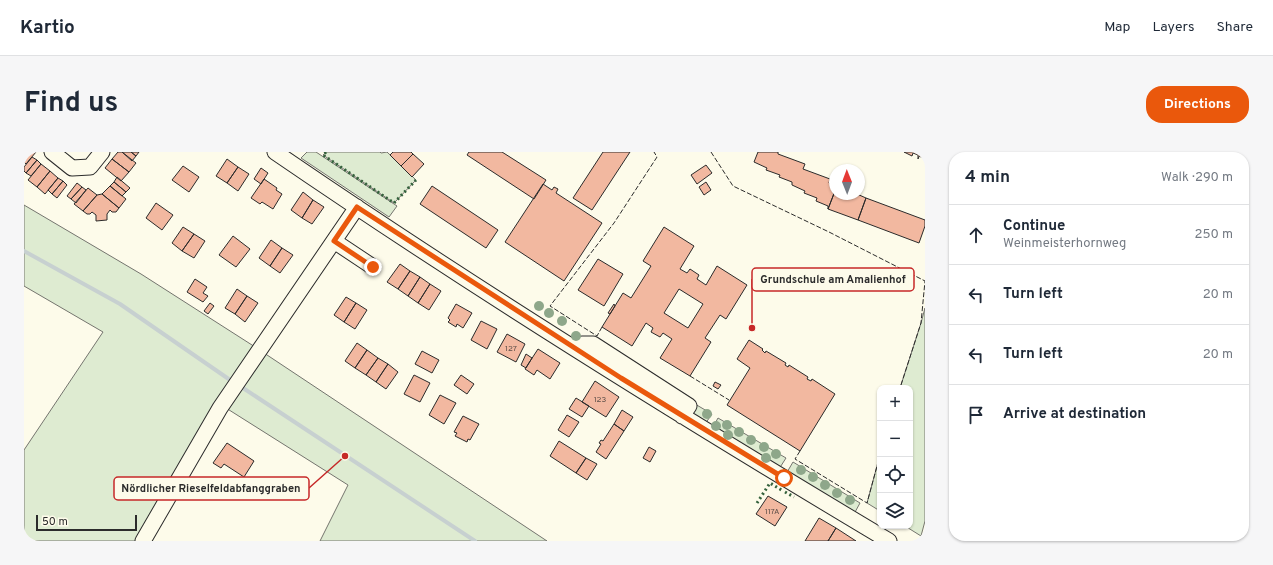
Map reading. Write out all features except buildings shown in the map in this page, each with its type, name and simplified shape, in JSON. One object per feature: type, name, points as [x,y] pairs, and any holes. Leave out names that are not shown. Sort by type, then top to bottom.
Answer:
[{"type":"street","points":[[52,152],[72,168],[90,167],[102,152]]},
{"type":"street","points":[[275,152],[295,157],[357,207],[483,290],[682,416],[889,541]]},
{"type":"street","points":[[143,541],[220,408],[357,207]]},
{"type":"street","points":[[334,241],[373,267]]},
{"type":"green space","points":[[307,152],[316,152],[397,206],[389,217],[301,158]]},
{"type":"green space","points":[[326,152],[387,152],[416,180],[394,203],[323,155]]},
{"type":"green space","points":[[24,205],[141,274],[252,345],[547,541],[320,541],[348,485],[226,408],[143,541],[24,541],[24,450],[103,332],[24,286]]},
{"type":"green space","points":[[925,308],[925,521],[921,536],[910,529],[913,529],[913,385],[901,385]]},
{"type":"green space","points":[[695,404],[712,414],[705,424],[692,416]]},
{"type":"green space","points":[[718,418],[786,458],[779,469],[712,429]]},
{"type":"green space","points":[[793,462],[860,503],[854,514],[786,474]]},
{"type":"green space","points":[[877,466],[877,509],[867,503]]},
{"type":"waterway","points":[[24,251],[120,304],[233,382]]},
{"type":"waterway","points":[[243,388],[475,541]]},
{"type":"hedge","points":[[326,152],[323,155],[394,203],[416,180]]},
{"type":"hedge","points":[[757,503],[770,483],[783,491]]},
{"type":"hedge","points":[[785,492],[794,497]]},
{"type":"fence","points":[[602,327],[597,336],[550,306],[614,223],[657,157],[654,152]]},
{"type":"fence","points":[[711,152],[733,186],[829,232],[925,281],[921,323],[901,385]]},
{"type":"fence","points":[[690,376],[729,400]]},
{"type":"fence","points":[[800,451],[795,459],[867,503],[879,457]]},
{"type":"place","name":"Grundschule am Amalienhof","points":[[752,328]]},
{"type":"place","name":"Nördlicher Rieselfeldabfanggraben","points":[[345,456]]},
{"type":"route","points":[[373,267],[334,241],[357,207],[621,378],[784,478]]}]
